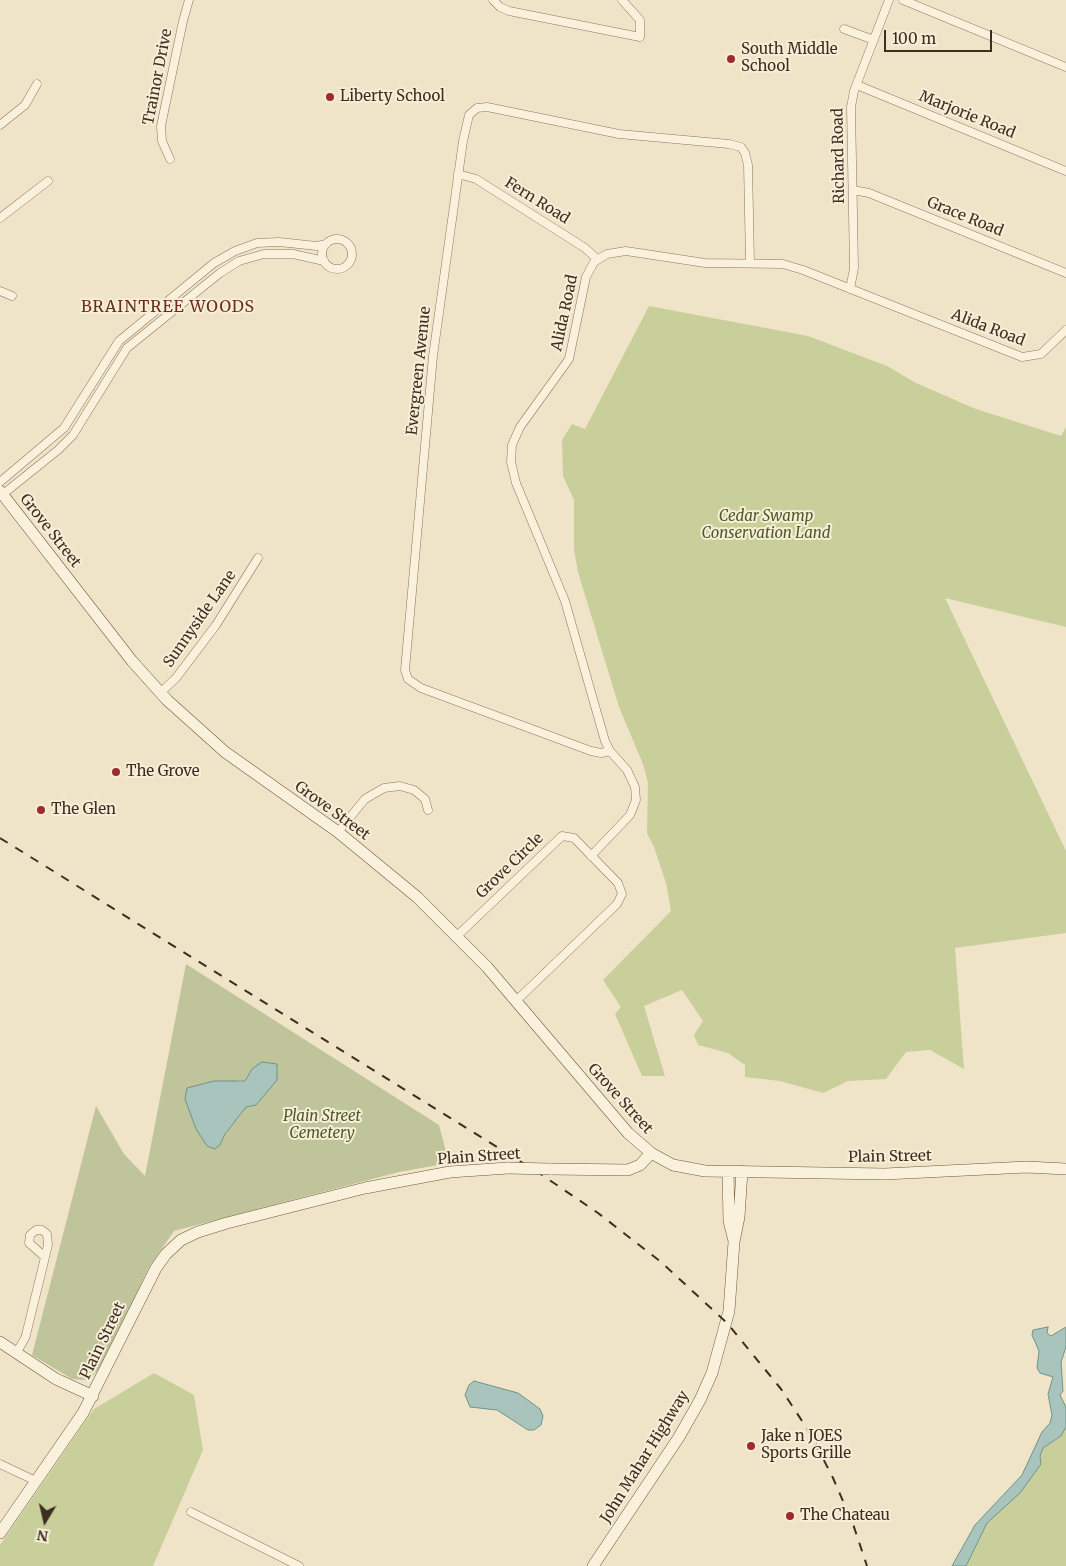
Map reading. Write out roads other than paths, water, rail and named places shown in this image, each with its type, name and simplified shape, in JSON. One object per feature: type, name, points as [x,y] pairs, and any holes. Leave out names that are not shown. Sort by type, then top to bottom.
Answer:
[{"type":"street","name":"Trainor Drive","points":[[170,159],[162,141],[160,126],[181,27],[189,0]]},
{"type":"street","points":[[493,0],[500,8],[640,37],[640,20],[622,0]]},
{"type":"street","name":"Richard Road","points":[[850,289],[854,268],[850,111],[857,85],[889,0]]},
{"type":"street","points":[[903,0],[1066,67]]},
{"type":"street","points":[[844,29],[874,40]]},
{"type":"street","points":[[0,125],[25,105],[38,84]]},
{"type":"street","name":"Marjorie Road","points":[[857,85],[1066,171]]},
{"type":"street","name":"Evergreen Avenue","points":[[610,751],[601,753],[584,749],[421,688],[411,682],[406,674],[405,665],[431,370],[467,119],[471,112],[480,107],[619,134],[738,146],[745,152],[748,165],[750,262]]},
{"type":"street","name":"Fern Road","points":[[458,174],[476,179],[585,248],[597,259]]},
{"type":"street","points":[[0,218],[48,181]]},
{"type":"street","name":"Grace Road","points":[[853,190],[869,193],[1066,273]]},
{"type":"street","points":[[0,482],[61,432],[119,340],[218,260],[246,246],[273,242],[313,246],[326,244],[334,239],[344,240],[352,248],[350,264],[340,269],[332,268],[324,261],[312,257],[284,254],[254,256],[229,266],[127,348],[69,439],[1,493]]},
{"type":"street","points":[[324,261],[322,251],[326,244]]},
{"type":"street","name":"Alida Road","points":[[610,751],[604,737],[565,601],[516,483],[511,462],[512,445],[520,427],[569,359],[586,278],[597,259],[607,254],[626,250],[705,264],[750,262],[777,263],[795,267],[1022,357],[1041,354],[1066,330]]},
{"type":"street","points":[[0,291],[12,296]]},
{"type":"street","points":[[170,298],[178,306]]},
{"type":"street","points":[[92,382],[102,388]]},
{"type":"street","name":"Grove Street","points":[[1,493],[132,661],[160,693],[225,752],[338,832],[407,888],[457,936],[516,1001],[628,1133],[651,1153]]},
{"type":"street","name":"Sunnyside Lane","points":[[160,693],[176,678],[220,619],[258,558]]},
{"type":"street","points":[[591,856],[630,815],[636,800],[635,787],[630,774],[610,751]]},
{"type":"street","points":[[338,832],[365,799],[384,788],[400,786],[414,790],[425,799],[428,810]]},
{"type":"street","name":"Grove Circle","points":[[457,936],[559,838],[571,837],[620,886],[622,891],[620,901],[516,1001]]},
{"type":"street","name":"Plain Street","points":[[0,1342],[56,1378],[93,1396],[156,1268],[170,1250],[185,1238],[213,1227],[274,1210],[383,1184],[460,1170],[508,1168],[628,1170],[640,1165],[651,1153],[667,1162],[686,1168],[728,1171],[896,1174],[1017,1167],[1066,1169]]},
{"type":"street","name":"John Mahar Highway","points":[[728,1171],[729,1221],[734,1242]]},
{"type":"street","name":"John Mahar Highway","points":[[593,1566],[679,1437],[700,1400],[712,1373],[720,1350],[729,1311],[734,1242],[740,1217],[742,1171]]},
{"type":"street","points":[[16,1352],[24,1338],[45,1257],[49,1238],[44,1231],[34,1231],[28,1240],[31,1246],[45,1257]]},
{"type":"street","points":[[0,1533],[93,1396]]},
{"type":"street","points":[[0,1464],[36,1481]]},
{"type":"street","points":[[191,1512],[299,1566]]},
{"type":"water","points":[[262,1062],[277,1064],[277,1080],[256,1105],[246,1107],[225,1134],[220,1145],[215,1149],[207,1146],[196,1129],[185,1099],[187,1088],[214,1081],[245,1081],[252,1069]]},
{"type":"water","points":[[1048,1327],[1047,1333],[1051,1336],[1066,1327],[1066,1347],[1061,1362],[1063,1391],[1060,1395],[1066,1407],[1066,1427],[1061,1436],[1043,1448],[1040,1456],[1041,1464],[1020,1493],[987,1523],[966,1566],[952,1566],[975,1525],[1022,1475],[1042,1432],[1050,1423],[1052,1415],[1048,1394],[1053,1377],[1040,1373],[1037,1368],[1039,1351],[1032,1335],[1033,1330]]},
{"type":"water","points":[[474,1381],[518,1393],[540,1409],[543,1416],[541,1425],[534,1430],[528,1430],[497,1410],[470,1407],[465,1395],[469,1385]]},
{"type":"railway","points":[[0,838],[542,1175],[598,1213],[661,1262],[727,1323],[781,1389],[810,1433],[833,1478],[853,1524],[867,1566]]},
{"type":"place","name":"South Middle School","points":[[731,59]]},
{"type":"place","name":"Liberty School","points":[[330,97]]},
{"type":"place","name":"The Grove","points":[[116,772]]},
{"type":"place","name":"The Glen","points":[[41,810]]},
{"type":"place","name":"Jake n JOES Sports Grille","points":[[751,1446]]},
{"type":"place","name":"The Chateau","points":[[790,1516]]},
{"type":"district","name":"BRAINTREE WOODS","points":[[168,307]]},
{"type":"park label","name":"Cedar Swamp Conservation Land","points":[[766,526]]},
{"type":"park label","name":"Plain Street Cemetery","points":[[322,1126]]}]
